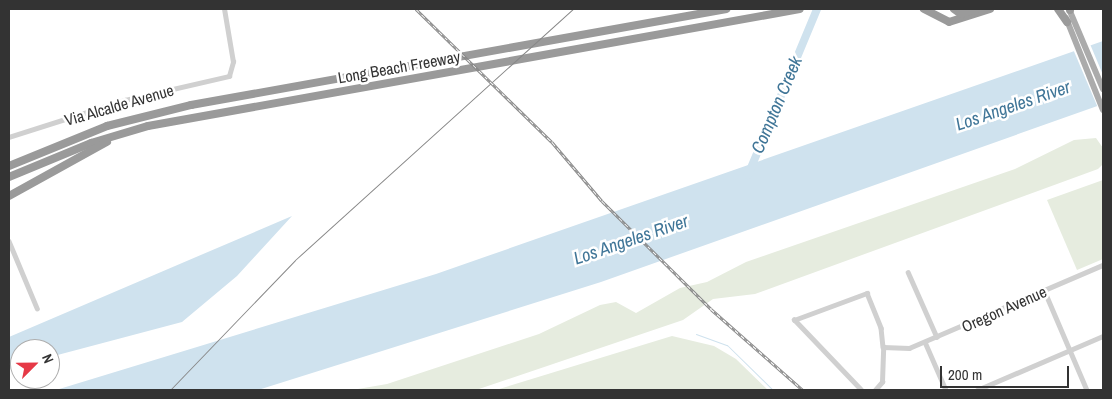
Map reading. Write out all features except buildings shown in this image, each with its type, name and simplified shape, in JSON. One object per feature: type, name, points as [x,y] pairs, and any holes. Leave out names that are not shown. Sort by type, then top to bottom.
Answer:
[{"type":"highway","name":"Long Beach Freeway","points":[[9,166],[24,158],[107,126],[191,105],[726,9]]},
{"type":"highway","name":"Long Beach Freeway","points":[[9,177],[129,130],[800,9]]},
{"type":"highway","points":[[924,9],[949,22],[990,9]]},
{"type":"highway","points":[[954,9],[961,14],[978,9]]},
{"type":"highway","points":[[1058,9],[1067,22]]},
{"type":"highway","points":[[9,196],[129,130]]},
{"type":"highway","points":[[9,160],[24,158]]},
{"type":"main road","points":[[1068,9],[1067,22],[1077,37],[1103,89]]},
{"type":"main road","points":[[1068,9],[1103,110]]},
{"type":"street","name":"Via Alcalde Avenue","points":[[9,137],[125,100],[229,76],[233,62],[224,9]]},
{"type":"street","points":[[9,241],[37,308]]},
{"type":"street","name":"Oregon Avenue","points":[[883,348],[903,349],[925,342],[1045,292],[1103,265]]},
{"type":"street","points":[[908,272],[937,337]]},
{"type":"street","points":[[1045,292],[1087,390]]},
{"type":"street","points":[[861,390],[794,320],[867,293],[881,328],[883,348],[882,382],[874,390]]},
{"type":"street","points":[[977,390],[1103,336]]},
{"type":"street","points":[[925,342],[946,390]]},
{"type":"shaded area","points":[[1096,138],[1103,148],[1103,164],[1098,169],[755,294],[713,299],[683,320],[476,390],[352,390],[387,384],[539,334],[600,305],[616,302],[636,313],[680,288],[707,282],[746,262],[1015,169],[1074,140]]},
{"type":"shaded area","points":[[1103,180],[1103,259],[1077,270],[1047,200]]},
{"type":"shaded area","points":[[672,336],[714,346],[736,359],[768,390],[496,390]]},
{"type":"water","name":"Los Angeles River","points":[[1103,41],[1103,104],[601,282],[258,390],[56,390],[436,274]]},
{"type":"water","points":[[292,216],[237,276],[182,322],[60,354],[60,339],[10,339],[9,369],[9,337]]},
{"type":"pier","points":[[1090,44],[1103,75],[1103,106],[1098,108],[1073,49]]},
{"type":"waterway","name":"Compton Creek","points":[[748,175],[817,9]]},
{"type":"waterway","points":[[696,334],[727,345],[773,390]]},
{"type":"tram line","points":[[170,390],[295,260],[573,9]]},
{"type":"railway","points":[[416,9],[552,142],[602,201],[711,309],[803,390]]}]
